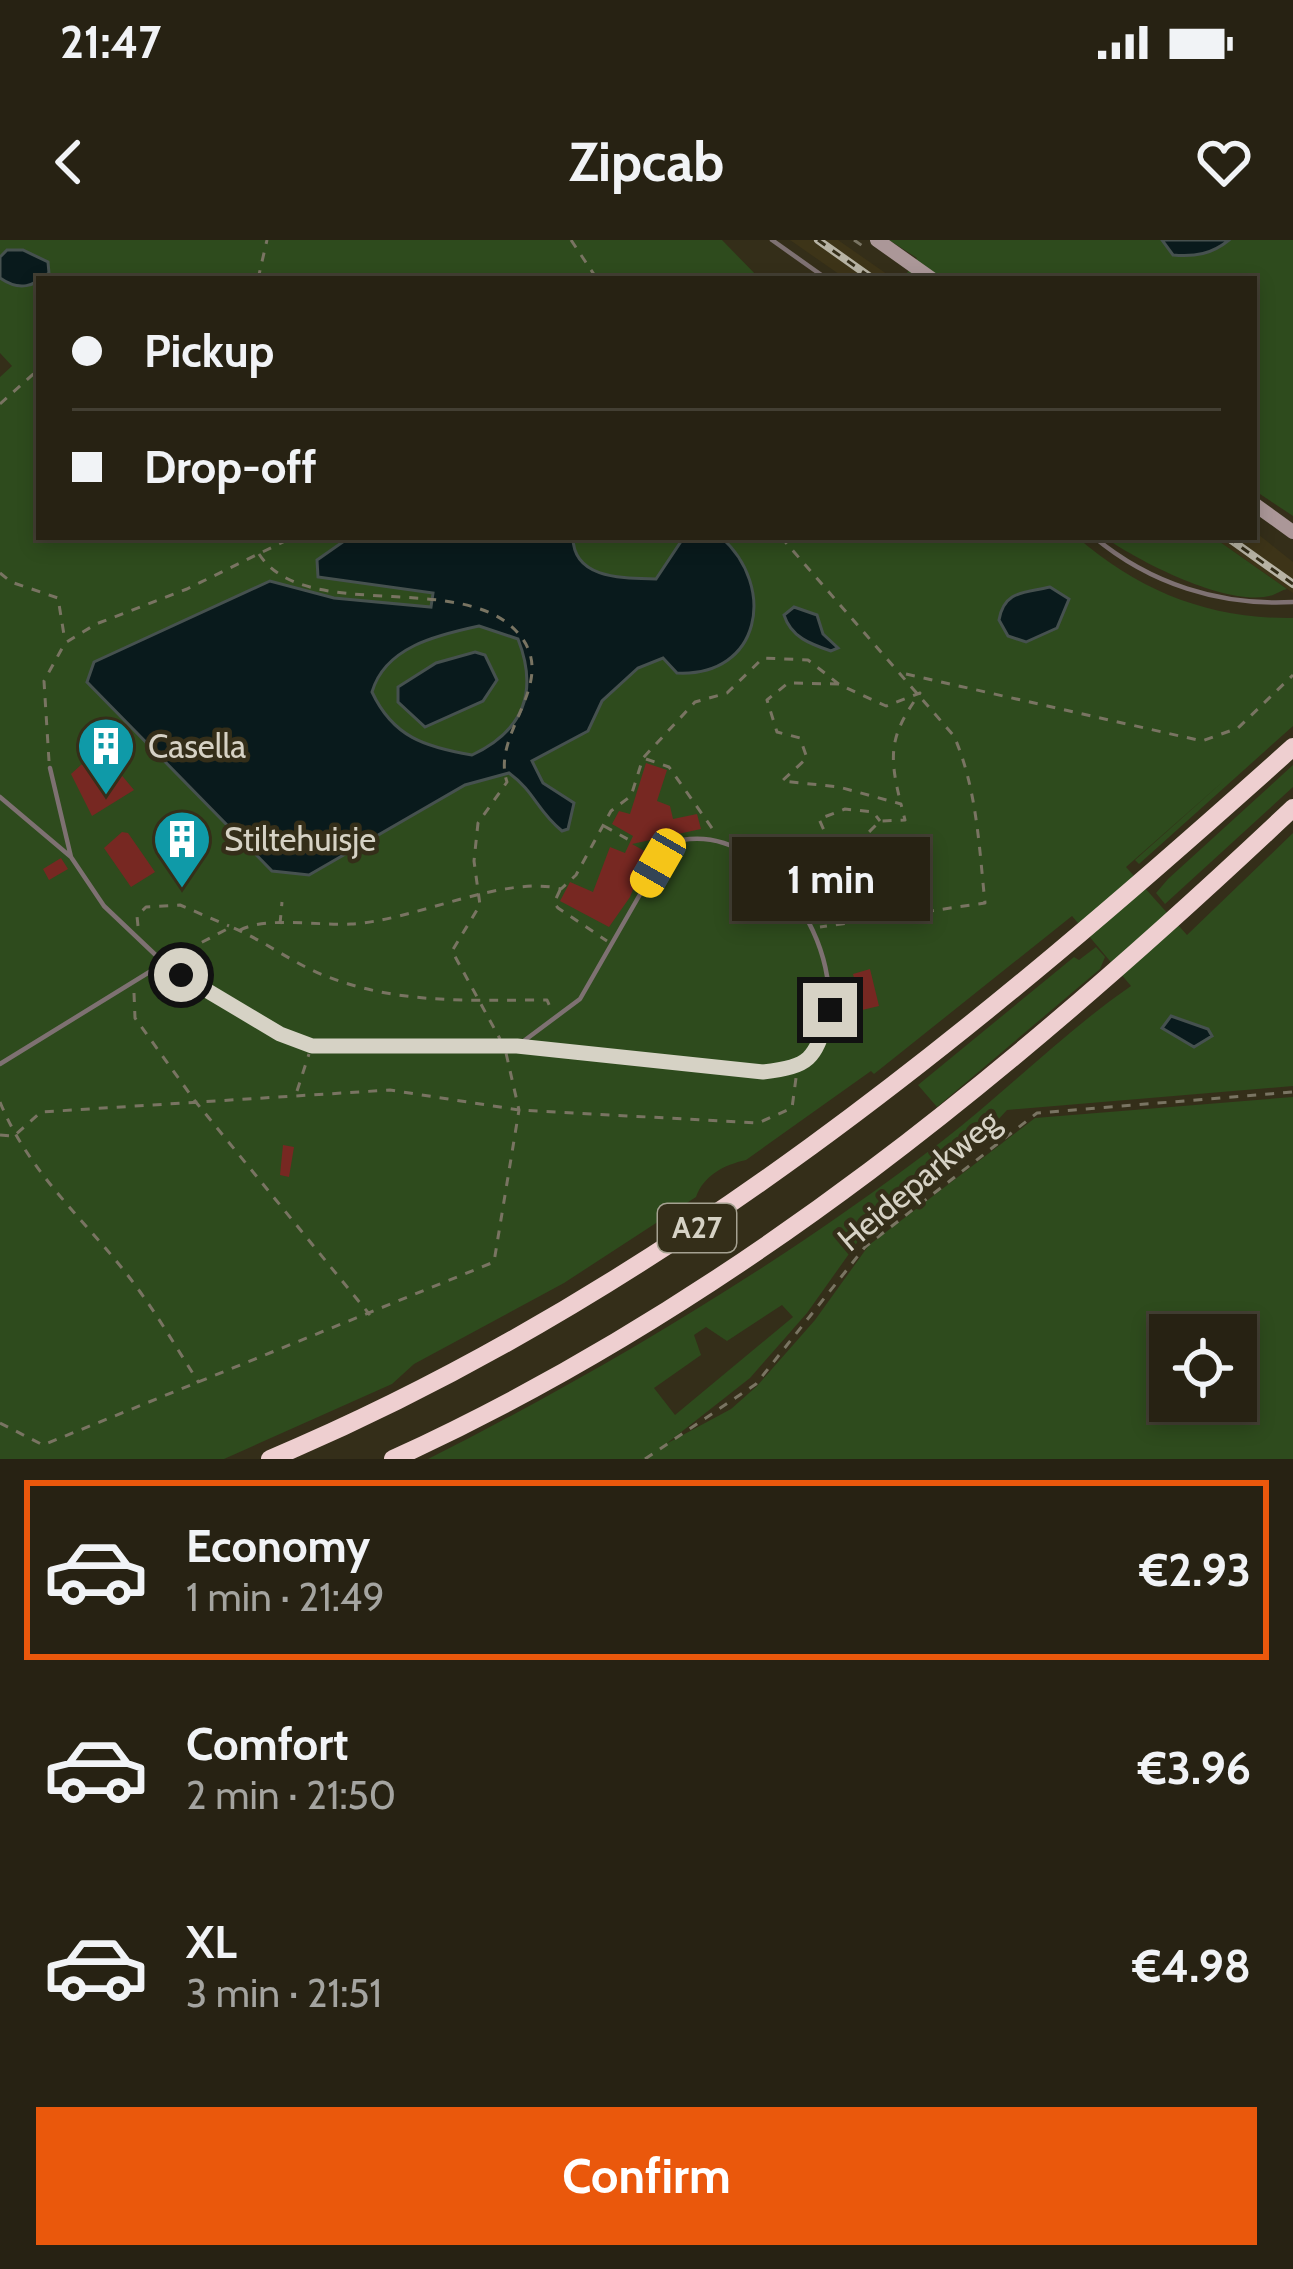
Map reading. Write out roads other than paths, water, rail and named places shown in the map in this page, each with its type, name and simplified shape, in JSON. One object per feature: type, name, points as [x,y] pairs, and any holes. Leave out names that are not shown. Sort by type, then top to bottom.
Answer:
[{"type":"highway","name":"A27","points":[[270,1459],[422,1389],[602,1290],[862,1114],[1084,934],[1293,747]]},
{"type":"highway","name":"A27","points":[[393,1459],[634,1332],[793,1230],[899,1152],[1118,971],[1293,808]]},
{"type":"main road","points":[[877,240],[928,276]]},
{"type":"main road","points":[[1257,506],[1293,532]]},
{"type":"lane","points":[[772,240],[823,276]]},
{"type":"lane","points":[[1098,540],[1144,571],[1199,594],[1293,602]]},
{"type":"lane","points":[[50,768],[71,857]]},
{"type":"lane","points":[[0,797],[71,857],[131,934],[164,963],[280,1034],[312,1046],[517,1046],[763,1072],[798,1068],[814,1057],[830,1010],[813,930],[788,886],[760,862],[716,838],[682,840],[666,856],[580,999],[517,1046]]},
{"type":"lane","points":[[0,1064],[164,963]]},
{"type":"railway","points":[[818,240],[869,276]]},
{"type":"railway","points":[[1231,540],[1293,584]]},
{"type":"place","name":"Casella","points":[[106,797]]},
{"type":"place","name":"Stiltehuisje","points":[[182,890]]}]
